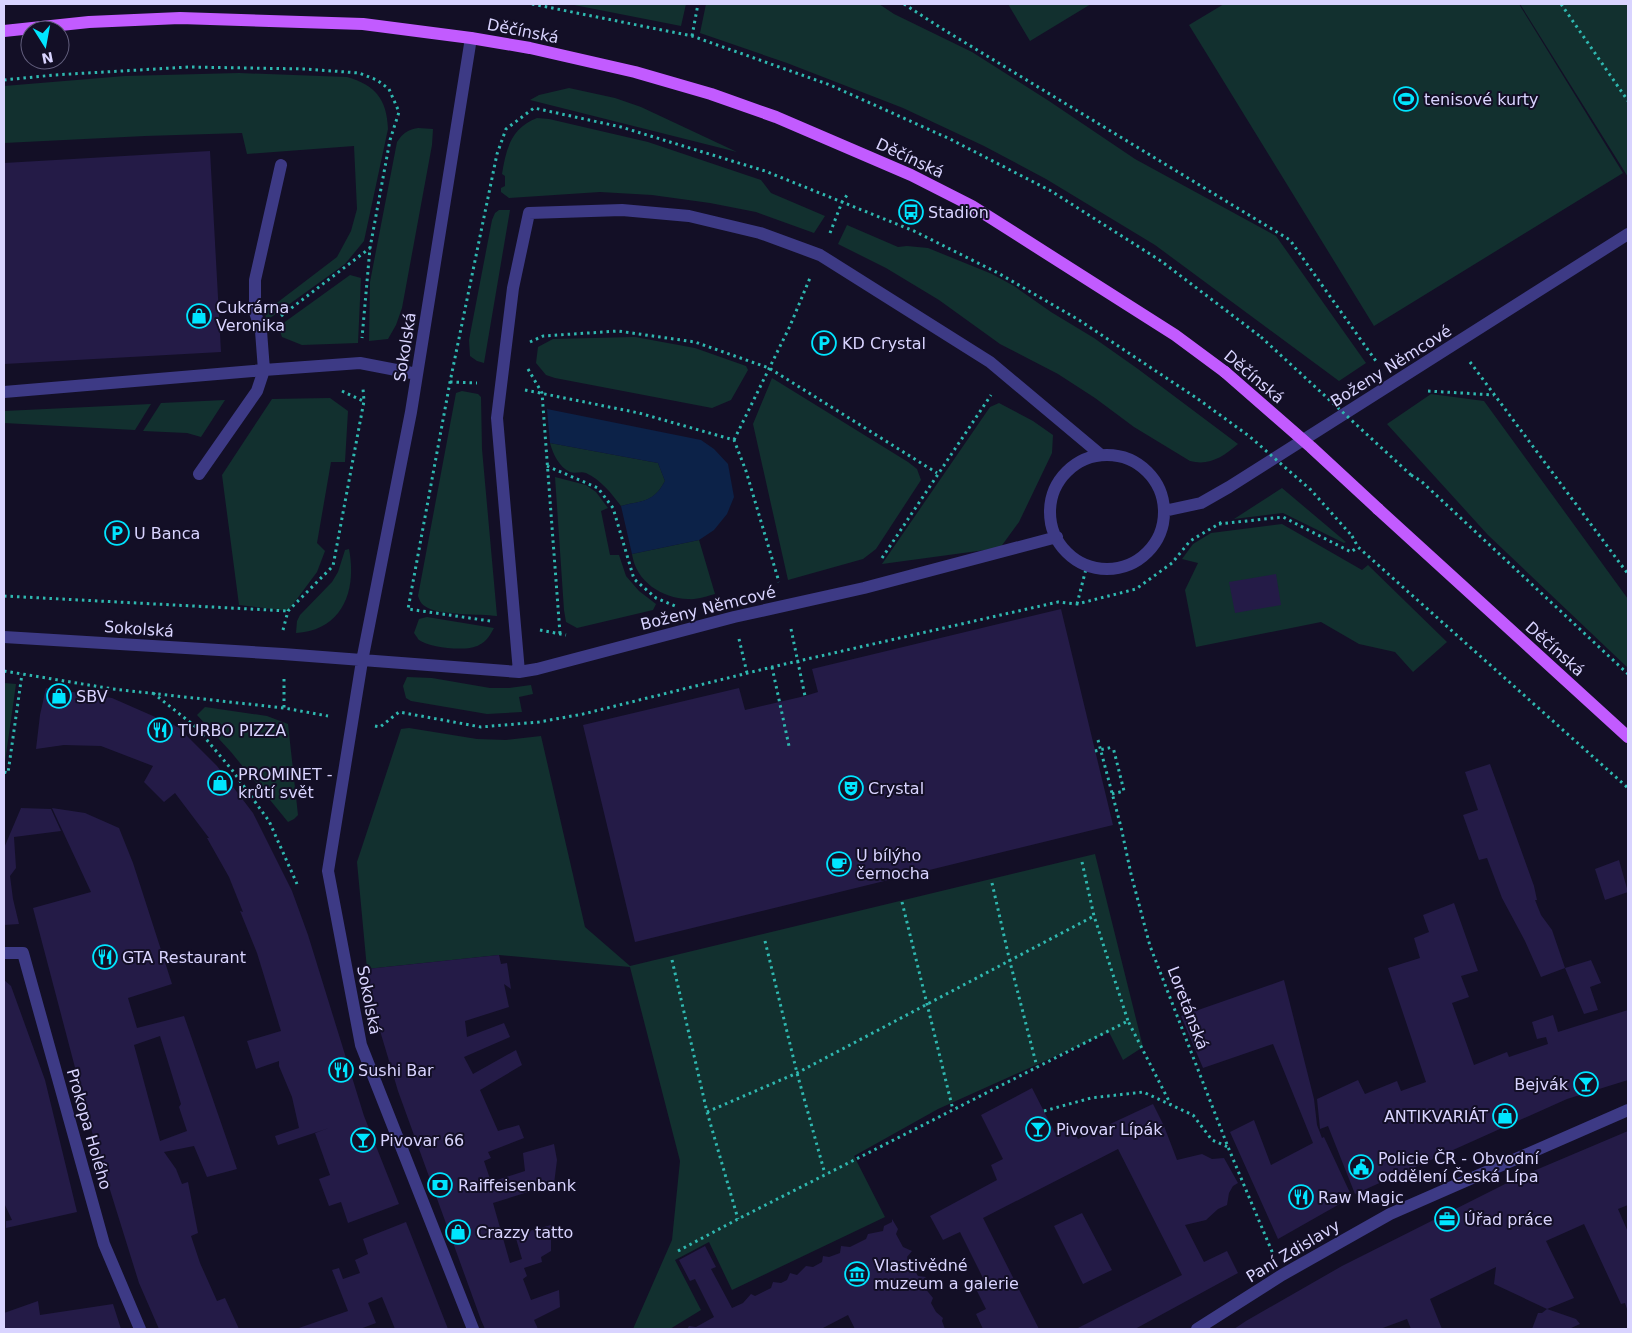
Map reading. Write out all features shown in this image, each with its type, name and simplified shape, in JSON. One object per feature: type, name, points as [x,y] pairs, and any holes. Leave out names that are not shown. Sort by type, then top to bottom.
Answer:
[{"type":"main road","name":"Děčínská","points":[[4,31],[89,22],[180,18],[363,24],[471,38],[574,57],[635,72],[711,94],[776,117],[843,144],[911,175],[972,206],[1175,335],[1225,372],[1311,447],[1628,737]]},
{"type":"street","name":"Sokolská","points":[[471,38],[416,374],[412,412],[362,661],[328,871],[361,1045],[473,1329]]},
{"type":"street","points":[[198,474],[257,391],[264,370],[261,332],[255,312],[255,280],[281,165]]},
{"type":"street","points":[[519,672],[497,418],[513,288],[529,213],[622,210],[689,216],[760,233],[820,255],[990,362],[1101,456]]},
{"type":"street","name":"Boženy Němcové","points":[[1164,511],[1201,504],[1208,500],[1628,234]]},
{"type":"street","points":[[4,392],[360,363],[416,374]]},
{"type":"street","points":[[1101,456],[1120,456],[1137,463],[1152,476],[1161,492],[1164,511],[1162,530],[1153,546],[1140,559],[1123,566],[1105,569],[1087,565],[1071,555],[1058,541],[1052,524],[1051,505],[1056,487],[1067,472],[1083,460],[1101,456]]},
{"type":"street","name":"Boženy Němcové","points":[[362,661],[519,672],[537,669],[734,617],[864,588],[1057,537]]},
{"type":"street","name":"Sokolská","points":[[4,637],[283,654],[362,661]]},
{"type":"street","name":"Prokopa Holého","points":[[4,953],[23,953],[104,1244],[140,1329]]},
{"type":"street","name":"Paní Zdislavy","points":[[1197,1329],[1282,1276],[1390,1214],[1628,1110]]},
{"type":"path","points":[[532,4],[692,36],[830,85],[950,140],[1051,191],[1161,261],[1261,338],[1421,481],[1628,674]]},
{"type":"path","points":[[692,36],[698,4]]},
{"type":"path","points":[[904,4],[950,34],[1290,240],[1378,363]]},
{"type":"path","points":[[1561,4],[1628,101]]},
{"type":"path","points":[[4,80],[189,67],[306,69],[359,73],[377,80],[389,89],[399,112],[390,140],[370,248],[360,363],[364,401],[333,566],[288,611],[282,634]]},
{"type":"path","points":[[444,417],[497,154],[506,129],[534,108],[621,127],[764,171],[922,234],[998,273],[1079,320],[1198,399],[1249,436],[1311,490],[1352,536],[1358,547],[1628,788]]},
{"type":"path","points":[[805,696],[786,605],[766,534],[734,440],[790,326],[842,202],[847,195]]},
{"type":"path","points":[[261,332],[370,248]]},
{"type":"path","points":[[526,344],[543,336],[618,331],[695,342],[768,368],[937,473]]},
{"type":"path","points":[[1456,343],[1628,574]]},
{"type":"path","points":[[524,363],[542,393],[560,634]]},
{"type":"path","points":[[880,561],[937,473],[1005,374]]},
{"type":"path","points":[[1423,390],[1495,396]]},
{"type":"path","points":[[542,393],[639,414],[734,440]]},
{"type":"path","points":[[547,466],[598,488],[613,508],[634,579],[656,598],[681,609]]},
{"type":"path","points":[[1218,524],[1283,517],[1351,552],[1358,547]]},
{"type":"path","points":[[4,671],[113,689],[284,708],[380,728],[398,712],[481,728],[539,722],[583,714],[772,667],[1058,602],[1078,604],[1136,589],[1172,563]]},
{"type":"path","points":[[1078,604],[1087,565]]},
{"type":"path","points":[[4,596],[288,611]]},
{"type":"path","points":[[772,667],[789,746]]},
{"type":"path","points":[[4,772],[8,773],[22,674]]},
{"type":"path","points":[[284,674],[284,708]]},
{"type":"path","points":[[152,693],[196,727],[232,770],[269,821],[297,884]]},
{"type":"path","name":"Loretánská","points":[[1098,740],[1150,946],[1228,1148],[1282,1276]]},
{"type":"path","points":[[1095,751],[1113,746],[1124,791],[1112,794]]},
{"type":"path","points":[[1082,862],[1094,916],[1128,1021],[1171,1105]]},
{"type":"path","points":[[992,883],[1037,1067]]},
{"type":"path","points":[[902,902],[953,1110]]},
{"type":"path","points":[[707,1112],[797,1073],[927,1006],[1094,916]]},
{"type":"path","points":[[764,941],[797,1073],[825,1174]]},
{"type":"path","points":[[672,960],[707,1112],[738,1218]]},
{"type":"path","points":[[678,1251],[738,1218],[1128,1021]]},
{"type":"path","points":[[1044,1111],[1092,1098],[1143,1092],[1193,1115],[1212,1140],[1228,1148]]},
{"type":"green space","points":[[569,4],[686,4],[681,26]]},
{"type":"green space","points":[[706,4],[879,4],[894,14],[972,52],[1135,159],[1276,236],[1366,363],[1339,381],[1155,245],[1046,179],[984,146],[903,108],[787,63],[700,33]]},
{"type":"green space","points":[[1008,4],[1091,4],[1030,41]]},
{"type":"green space","name":"tenisové kurty","points":[[1224,4],[1519,4],[1623,173],[1374,326],[1189,25]]},
{"type":"green space","points":[[1520,4],[1628,4],[1628,177]]},
{"type":"green space","points":[[239,73],[347,77],[357,80],[378,95],[382,101],[387,118],[388,129],[364,241],[345,264],[266,321],[265,307],[278,302],[337,257],[351,231],[357,209],[354,146],[247,154],[242,133],[4,143],[4,86],[125,76]]},
{"type":"green space","points":[[569,88],[615,98],[641,107],[737,152],[530,100],[539,95]]},
{"type":"green space","points":[[537,118],[549,119],[648,142],[761,180],[771,193],[825,216],[814,233],[756,212],[652,195],[600,192],[509,198],[501,192],[501,188],[505,186],[505,176],[502,174],[508,148],[511,140],[521,127]]},
{"type":"green space","points":[[418,128],[433,129],[432,145],[402,308],[396,325],[388,339],[369,341],[370,282],[397,142],[406,132]]},
{"type":"green space","points":[[499,210],[510,210],[484,363],[470,356],[469,340],[492,220],[495,213]]},
{"type":"green space","points":[[847,225],[898,247],[928,248],[992,274],[1014,286],[1138,369],[1238,444],[1216,459],[1203,462],[1190,461],[1134,427],[1058,374],[1000,344],[939,300],[886,268],[838,244]]},
{"type":"green space","points":[[350,275],[361,278],[358,343],[302,345],[282,337],[280,331],[282,324]]},
{"type":"green space","points":[[635,337],[695,348],[746,366],[748,370],[731,400],[712,408],[555,378],[546,375],[536,363],[538,347],[553,339]]},
{"type":"green space","points":[[772,378],[908,462],[917,469],[921,480],[876,549],[863,559],[788,580],[753,424]]},
{"type":"green space","points":[[462,391],[478,394],[481,397],[482,449],[497,616],[434,610],[420,602],[418,596],[456,393]]},
{"type":"green space","points":[[1431,394],[1484,401],[1628,599],[1628,668],[1488,535],[1387,424]]},
{"type":"green space","points":[[330,398],[348,411],[345,462],[331,462],[317,543],[325,551],[317,572],[288,611],[239,605],[222,475],[272,399]]},
{"type":"green space","points":[[225,400],[201,437],[187,433],[143,431],[161,403]]},
{"type":"green space","points":[[999,403],[1033,421],[1053,435],[1052,453],[1019,522],[1000,548],[882,564],[990,407]]},
{"type":"green space","points":[[151,404],[135,430],[4,423],[4,411]]},
{"type":"green space","points":[[550,443],[658,463],[665,481],[661,488],[647,500],[621,506],[596,479],[584,472],[574,473],[566,470],[555,456]]},
{"type":"green space","points":[[555,477],[586,485],[596,492],[608,508],[601,511],[610,555],[619,555],[626,576],[639,591],[656,604],[653,610],[577,628],[566,622]]},
{"type":"green space","points":[[1282,488],[1346,542],[1344,543],[1283,513],[1234,519]]},
{"type":"green space","points":[[1282,524],[1362,570],[1368,565],[1447,642],[1413,672],[1395,652],[1359,644],[1321,622],[1196,647],[1185,590],[1198,563],[1182,559],[1193,544],[1211,533]]},
{"type":"green space","points":[[699,540],[715,594],[691,599],[678,598],[660,592],[645,580],[634,564],[632,554]]},
{"type":"green space","points":[[349,549],[351,579],[343,605],[336,616],[325,624],[312,630],[296,633],[297,621],[300,615],[332,582],[338,572],[345,550]]},
{"type":"green space","points":[[427,617],[494,628],[486,640],[474,647],[458,649],[440,647],[424,643],[414,633],[419,619]]},
{"type":"green space","points":[[407,677],[432,678],[490,688],[531,685],[533,694],[519,697],[522,712],[487,714],[411,701],[406,698],[403,686]]},
{"type":"green space","points":[[4,683],[16,684],[4,769]]},
{"type":"green space","points":[[205,707],[267,716],[288,724],[298,815],[294,819],[288,822],[231,752],[197,715]]},
{"type":"green space","points":[[409,728],[477,739],[506,740],[541,736],[585,927],[630,966],[1095,854],[1143,1047],[1123,1060],[1109,1032],[938,1109],[854,1156],[885,1217],[732,1290],[709,1242],[675,1260],[701,1310],[670,1329],[633,1329],[672,1240],[680,1161],[630,967],[499,955],[367,969],[357,862],[401,729]]},
{"type":"water","points":[[547,409],[701,440],[714,449],[728,464],[734,497],[727,514],[714,530],[699,540],[632,554],[621,506],[647,500],[661,488],[665,481],[658,463],[550,443]]},
{"type":"building","points":[[210,151],[221,352],[4,364],[4,163]]},
{"type":"building","points":[[1276,574],[1281,605],[1235,613],[1229,582]]},
{"type":"building","name":"Crystal","points":[[1061,609],[1113,825],[635,942],[583,725],[739,688],[745,710],[805,696],[818,692],[812,669]]},
{"type":"building","points":[[46,688],[112,698],[178,727],[217,766],[253,813],[292,891],[308,935],[364,1116],[399,1204],[348,1223],[341,1202],[329,1206],[319,1179],[330,1175],[315,1133],[329,1128],[278,1145],[275,1136],[299,1128],[292,1097],[279,1066],[279,1061],[256,1069],[247,1041],[281,1031],[257,953],[229,877],[207,838],[209,838],[175,793],[164,802],[144,782],[153,766],[101,746],[64,745],[36,749],[40,715]]},
{"type":"building","points":[[1490,764],[1534,886],[1537,900],[1535,900],[1541,915],[1552,930],[1565,968],[1541,977],[1525,941],[1502,898],[1487,858],[1479,860],[1463,815],[1478,810],[1465,772]]},
{"type":"building","points":[[21,808],[51,809],[61,831],[14,837],[16,868],[10,876],[19,924],[4,925],[4,848]]},
{"type":"building","points":[[52,808],[85,813],[119,828],[133,863],[172,984],[128,998],[137,1028],[184,1016],[237,1169],[207,1177],[194,1146],[164,1152],[176,1169],[182,1184],[188,1182],[198,1233],[191,1236],[200,1263],[217,1301],[225,1298],[239,1329],[159,1329],[139,1283],[92,1132],[33,908],[91,892]],"holes":[[[160,1036],[181,1104],[179,1107],[187,1131],[160,1141],[134,1045]]]},
{"type":"building","points":[[1619,860],[1628,892],[1605,900],[1595,869]]},
{"type":"building","points":[[1454,903],[1478,971],[1461,976],[1469,997],[1452,1003],[1474,1065],[1507,1052],[1509,1057],[1548,1044],[1546,1037],[1537,1039],[1532,1022],[1553,1015],[1558,1032],[1628,1010],[1628,1080],[1567,1099],[1355,1194],[1328,1126],[1320,1129],[1317,1099],[1358,1080],[1365,1094],[1397,1081],[1401,1091],[1426,1082],[1388,968],[1420,958],[1414,938],[1429,932],[1423,915]]},
{"type":"building","points":[[499,955],[501,964],[507,963],[511,989],[504,984],[509,1007],[465,1021],[467,1037],[504,1023],[510,1037],[464,1057],[473,1074],[516,1050],[522,1065],[480,1090],[498,1131],[519,1125],[524,1138],[488,1152],[491,1158],[484,1161],[491,1182],[525,1171],[523,1153],[554,1144],[557,1160],[554,1184],[493,1203],[510,1263],[522,1259],[515,1235],[551,1225],[551,1251],[541,1257],[542,1262],[524,1268],[527,1276],[523,1279],[531,1300],[559,1290],[560,1307],[534,1320],[538,1329],[485,1329],[398,1091],[381,1034],[367,969]]},
{"type":"building","points":[[1591,960],[1601,983],[1590,987],[1598,1010],[1584,1014],[1565,968]]},
{"type":"building","points":[[4,980],[11,986],[45,1080],[77,1212],[6,1228],[6,1221],[12,1220],[4,1203]]},
{"type":"building","points":[[1284,980],[1314,1099],[1317,1125],[1352,1197],[1278,1239],[1230,1132],[1254,1120],[1271,1165],[1313,1143],[1273,1044],[1203,1068],[1181,1016]]},
{"type":"building","points":[[1032,1088],[1055,1133],[1070,1124],[1078,1139],[1153,1104],[1177,1160],[1202,1154],[1212,1159],[1224,1158],[1238,1183],[1233,1186],[1229,1193],[1227,1205],[1218,1209],[1206,1220],[1185,1225],[1204,1262],[1227,1251],[1238,1273],[1135,1329],[1076,1329],[1182,1275],[1118,1149],[983,1218],[1039,1329],[983,1329],[976,1314],[986,1309],[975,1287],[985,1282],[960,1232],[943,1240],[930,1216],[997,1180],[991,1165],[1003,1159],[981,1115]]},
{"type":"building","points":[[1628,1131],[1628,1205],[1618,1209],[1628,1232],[1628,1312],[1625,1303],[1621,1304],[1584,1224],[1546,1241],[1574,1298],[1547,1309],[1494,1284],[1496,1267],[1430,1299],[1442,1329],[1411,1329],[1407,1319],[1380,1329],[1234,1329],[1342,1266],[1519,1177]]},
{"type":"building","points":[[1082,1213],[1112,1270],[1083,1284],[1054,1226]]},
{"type":"building","name":"Vlastivědné muzeum a galerie","points":[[892,1219],[898,1229],[896,1234],[903,1247],[912,1251],[907,1257],[918,1276],[926,1277],[919,1288],[924,1287],[933,1298],[931,1303],[936,1312],[943,1318],[942,1321],[945,1329],[855,1329],[848,1315],[821,1329],[687,1329],[689,1326],[696,1327],[714,1317],[695,1279],[690,1281],[679,1260],[705,1246],[716,1267],[711,1269],[732,1308],[743,1303],[751,1294],[755,1296],[771,1288],[773,1282],[781,1283],[787,1280],[790,1273],[797,1275],[806,1266],[813,1267],[822,1262],[823,1256],[829,1257],[840,1253],[841,1246],[850,1247],[866,1239],[868,1234],[883,1231],[884,1226],[892,1222]]},
{"type":"building","points":[[406,1222],[448,1329],[395,1329],[382,1297],[368,1303],[376,1323],[360,1329],[296,1329],[348,1311],[332,1270],[339,1268],[343,1279],[360,1273],[355,1260],[368,1254],[363,1239]]},
{"type":"building","points":[[38,1301],[40,1315],[113,1304],[121,1329],[4,1329],[4,1313]]},
{"type":"building","points":[[1547,1309],[1576,1319],[1580,1324],[1569,1329],[1532,1329],[1538,1313],[1542,1313]]},
{"type":"place","name":"tenisové kurty","points":[[1406,99]]},
{"type":"place","name":"Stadion","points":[[911,212]]},
{"type":"place","name":"Cukrárna Veronika","points":[[199,316]]},
{"type":"place","name":"KD Crystal","points":[[824,343]]},
{"type":"place","name":"U Banca","points":[[117,533]]},
{"type":"place","name":"SBV","points":[[59,696]]},
{"type":"place","name":"TURBO PIZZA","points":[[160,730]]},
{"type":"place","name":"PROMINET - krůtí svět","points":[[220,783]]},
{"type":"place","name":"Crystal","points":[[851,788]]},
{"type":"place","name":"U bílýho černocha","points":[[839,864]]},
{"type":"place","name":"GTA Restaurant","points":[[105,957]]},
{"type":"place","name":"Sushi Bar","points":[[341,1070]]},
{"type":"place","name":"Bejvák","points":[[1586,1084]]},
{"type":"place","name":"ANTIKVARIÁT","points":[[1505,1116]]},
{"type":"place","name":"Pivovar Lípák","points":[[1038,1129]]},
{"type":"place","name":"Pivovar 66","points":[[363,1140]]},
{"type":"place","name":"Policie ČR - Obvodní oddělení Česká Lípa","points":[[1361,1167]]},
{"type":"place","name":"Raiffeisenbank","points":[[440,1185]]},
{"type":"place","name":"Raw Magic","points":[[1301,1197]]},
{"type":"place","name":"Úřad práce","points":[[1447,1219]]},
{"type":"place","name":"Crazzy tatto","points":[[458,1232]]},
{"type":"place","name":"Vlastivědné muzeum a galerie","points":[[857,1274]]}]
